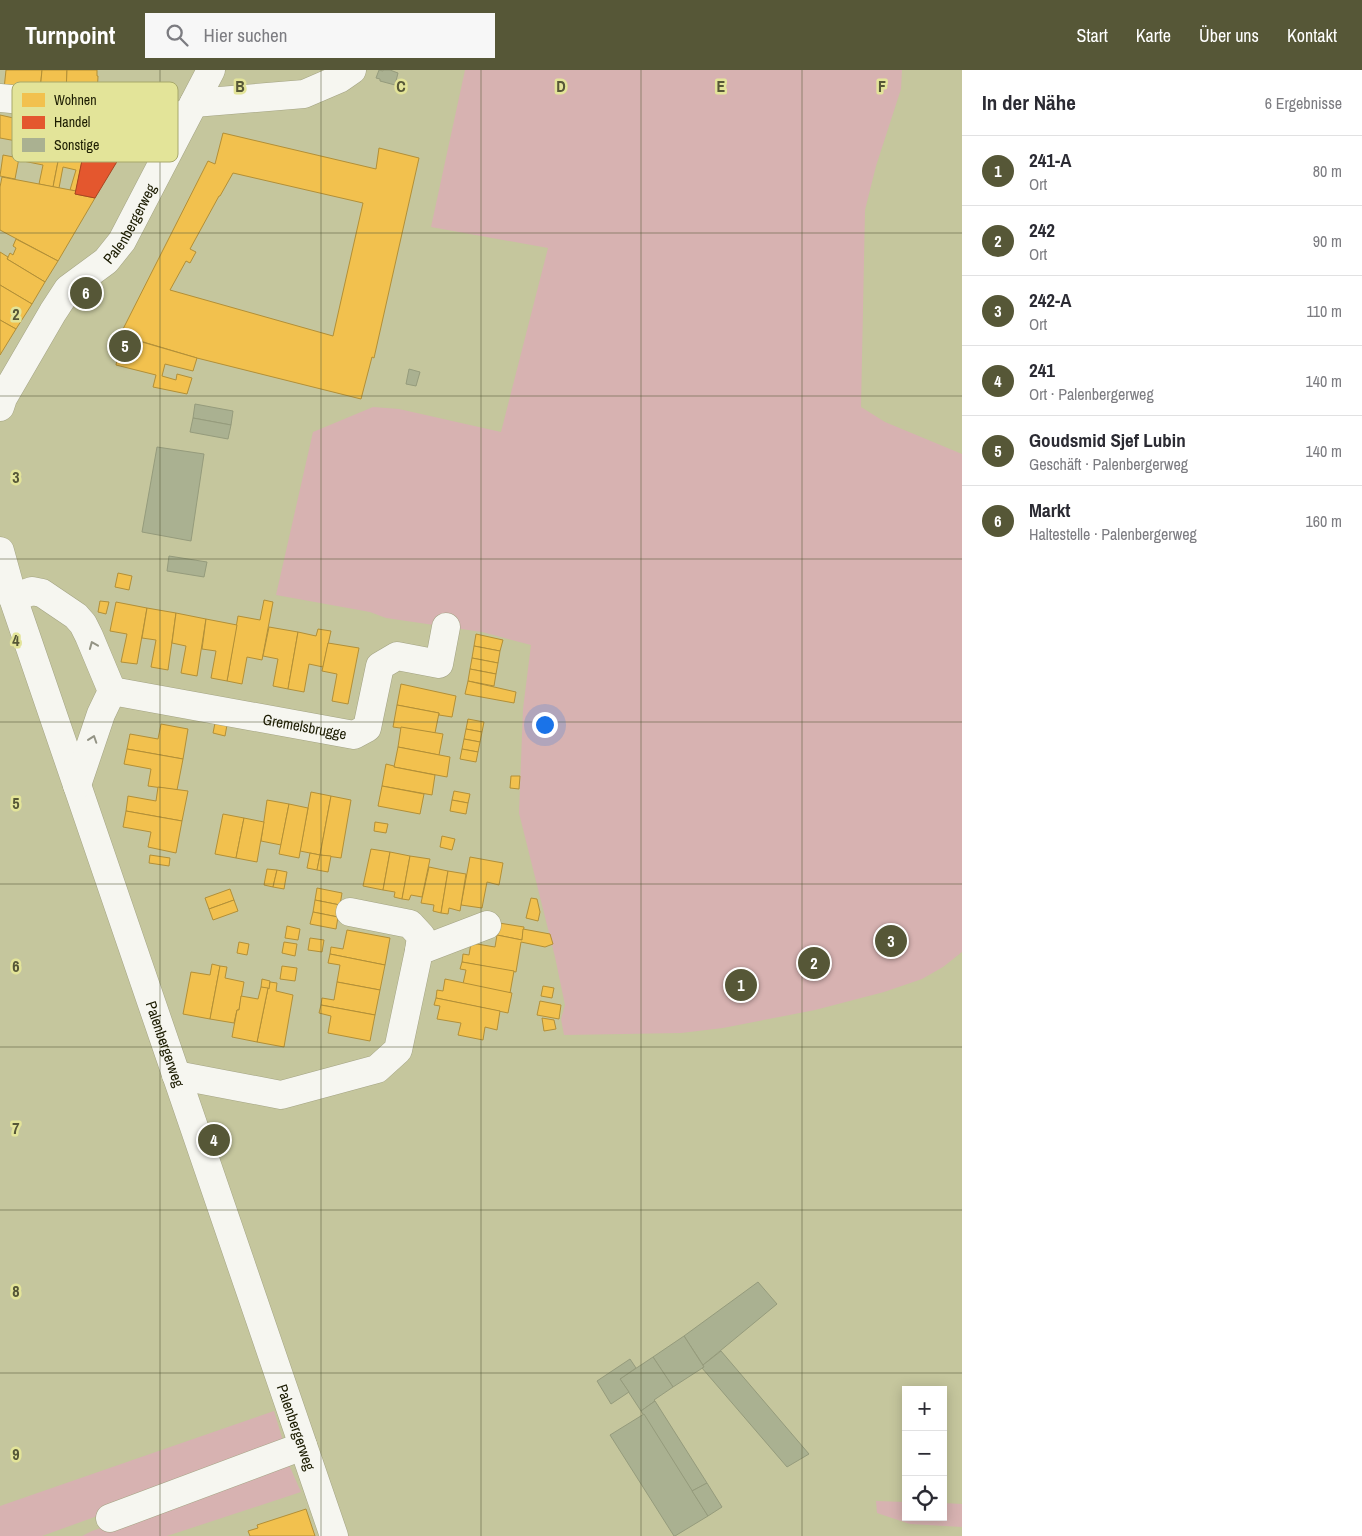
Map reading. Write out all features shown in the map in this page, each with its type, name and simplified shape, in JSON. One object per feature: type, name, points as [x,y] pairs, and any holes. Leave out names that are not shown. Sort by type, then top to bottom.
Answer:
[{"type":"street","name":"Palenbergerweg","points":[[178,133],[211,70]]},
{"type":"street","points":[[178,109],[190,110],[304,94],[339,79],[352,70]]},
{"type":"street","name":"Palenbergerweg","points":[[0,407],[3,398],[68,289],[106,261],[122,241],[163,162]]},
{"type":"street","name":"Palenbergerweg","points":[[0,551],[13,598],[334,1536]]},
{"type":"street","points":[[13,598],[32,591],[42,593],[76,616],[90,636],[112,691],[101,714],[77,785]]},
{"type":"street","name":"Gremelsbrugge","points":[[112,691],[354,735],[367,728],[380,666],[397,656],[439,664],[446,627]]},
{"type":"street","points":[[176,1075],[281,1096],[377,1069],[398,1050],[420,950],[421,936],[410,924],[350,912]]},
{"type":"street","points":[[420,950],[487,925]]},
{"type":"street","points":[[110,1518],[304,1446]]},
{"type":"shaded area","points":[[465,70],[902,70],[901,89],[876,166],[865,210],[861,407],[885,422],[962,454],[962,952],[943,967],[922,979],[884,992],[815,1010],[723,1028],[681,1033],[564,1035],[561,1019],[565,1005],[519,813],[523,709],[531,645],[482,632],[386,618],[370,612],[276,595],[313,432],[373,407],[399,409],[501,432],[548,248],[431,227]]},
{"type":"shaded area","points":[[274,1411],[283,1441],[280,1450],[42,1536],[0,1536],[0,1506]]},
{"type":"shaded area","points":[[289,1465],[301,1492],[167,1536],[82,1536],[92,1531]]},
{"type":"shaded area","points":[[876,1501],[902,1502],[902,1521],[947,1521],[947,1503],[962,1504],[962,1527],[910,1524],[877,1513]]},
{"type":"building: Wohnen","points":[[6,70],[42,70],[41,82],[12,82],[12,89],[4,89]]},
{"type":"building: Wohnen","points":[[42,70],[67,70],[66,82],[41,82]]},
{"type":"building: Wohnen","points":[[67,70],[97,70],[98,82],[66,82]]},
{"type":"building: Wohnen","points":[[0,115],[12,118],[12,140],[0,138]]},
{"type":"building: Wohnen","points":[[223,133],[376,169],[379,148],[419,158],[374,358],[372,357],[361,399],[197,358],[120,335],[208,161],[215,164]],"holes":[[[233,173],[363,203],[333,336],[170,290],[186,261],[190,263],[196,252],[190,249]]]},
{"type":"building: Wohnen","points":[[3,155],[12,157],[12,162],[18,162],[15,179],[0,176]]},
{"type":"building: Wohnen","points":[[28,162],[58,162],[53,187],[39,184],[43,165]]},
{"type":"building: Wohnen","points":[[58,162],[82,162],[76,191],[70,190],[76,170],[63,167],[59,188],[53,187]]},
{"type":"building: Wohnen","points":[[2,177],[76,191],[75,194],[95,198],[58,261],[0,230],[0,187]]},
{"type":"building: Wohnen","points":[[16,239],[58,261],[45,282],[7,259],[10,253],[13,255],[16,248],[13,246]]},
{"type":"building: Wohnen","points":[[0,252],[8,257],[7,259],[45,282],[32,304],[0,285]]},
{"type":"building: Wohnen","points":[[0,285],[32,304],[16,329],[0,320]]},
{"type":"building: Wohnen","points":[[0,320],[16,329],[0,355]]},
{"type":"building: Wohnen","points":[[118,335],[197,358],[193,371],[165,364],[162,376],[176,380],[177,374],[192,378],[187,394],[153,387],[156,375],[116,365],[118,354],[114,354]]},
{"type":"building: Wohnen","points":[[118,573],[132,576],[129,590],[115,587]]},
{"type":"building: Wohnen","points":[[264,600],[273,602],[262,660],[247,657],[242,684],[227,681],[238,616],[260,620]]},
{"type":"building: Wohnen","points":[[100,601],[109,602],[106,614],[98,612]]},
{"type":"building: Wohnen","points":[[116,602],[147,608],[137,664],[121,662],[127,634],[110,631]]},
{"type":"building: Wohnen","points":[[147,608],[176,613],[168,670],[151,667],[156,640],[142,638]]},
{"type":"building: Wohnen","points":[[176,613],[206,619],[197,676],[181,673],[186,646],[172,643]]},
{"type":"building: Wohnen","points":[[206,619],[237,625],[227,681],[211,678],[216,651],[202,649]]},
{"type":"building: Wohnen","points":[[269,627],[298,632],[288,689],[273,686],[278,659],[263,656]]},
{"type":"building: Wohnen","points":[[318,629],[331,631],[323,667],[309,664],[304,692],[288,689],[298,632],[316,636]]},
{"type":"building: Wohnen","points":[[476,634],[503,640],[500,651],[474,646]]},
{"type":"building: Wohnen","points":[[328,643],[359,648],[348,704],[332,701],[337,674],[322,671]]},
{"type":"building: Wohnen","points":[[474,646],[500,651],[498,663],[472,658]]},
{"type":"building: Wohnen","points":[[472,658],[498,663],[496,674],[470,669]]},
{"type":"building: Wohnen","points":[[470,669],[496,674],[494,686],[468,681]]},
{"type":"building: Wohnen","points":[[468,681],[516,692],[514,703],[465,694]]},
{"type":"building: Wohnen","points":[[401,684],[456,696],[452,717],[397,705]]},
{"type":"building: Wohnen","points":[[397,705],[439,713],[435,733],[393,727]]},
{"type":"building: Wohnen","points":[[468,719],[484,722],[482,732],[466,729]]},
{"type":"building: Wohnen","points":[[215,723],[227,725],[225,736],[213,733]]},
{"type":"building: Wohnen","points":[[161,724],[188,729],[183,759],[127,749],[130,734],[158,739]]},
{"type":"building: Wohnen","points":[[401,727],[443,734],[439,755],[398,747]]},
{"type":"building: Wohnen","points":[[466,729],[482,732],[480,742],[464,739]]},
{"type":"building: Wohnen","points":[[464,739],[480,742],[478,752],[462,749]]},
{"type":"building: Wohnen","points":[[398,747],[450,757],[447,777],[394,767]]},
{"type":"building: Wohnen","points":[[127,749],[183,759],[177,790],[148,786],[151,769],[124,764]]},
{"type":"building: Wohnen","points":[[462,749],[478,752],[476,762],[460,759]]},
{"type":"building: Wohnen","points":[[386,764],[435,775],[432,795],[382,786]]},
{"type":"building: Wohnen","points":[[511,776],[520,776],[519,789],[510,788]]},
{"type":"building: Wohnen","points":[[382,786],[424,794],[420,814],[378,806]]},
{"type":"building: Wohnen","points":[[158,787],[188,791],[182,821],[126,811],[128,796],[156,801]]},
{"type":"building: Wohnen","points":[[454,791],[470,794],[468,803],[452,800]]},
{"type":"building: Wohnen","points":[[311,792],[331,796],[320,855],[300,851]]},
{"type":"building: Wohnen","points":[[331,796],[351,800],[341,858],[320,855]]},
{"type":"building: Wohnen","points":[[267,800],[289,804],[281,845],[261,841]]},
{"type":"building: Wohnen","points":[[452,800],[468,803],[466,814],[450,811]]},
{"type":"building: Wohnen","points":[[289,804],[308,808],[299,858],[279,854]]},
{"type":"building: Wohnen","points":[[126,811],[182,821],[176,853],[148,847],[151,832],[123,827]]},
{"type":"building: Wohnen","points":[[223,814],[244,818],[236,858],[215,854]]},
{"type":"building: Wohnen","points":[[244,818],[264,822],[257,862],[236,858]]},
{"type":"building: Wohnen","points":[[375,822],[388,824],[386,833],[374,831]]},
{"type":"building: Wohnen","points":[[442,836],[455,839],[452,850],[440,847]]},
{"type":"building: Wohnen","points":[[371,849],[390,852],[383,890],[363,886]]},
{"type":"building: Wohnen","points":[[390,852],[410,856],[402,899],[394,897],[395,892],[383,890]]},
{"type":"building: Wohnen","points":[[310,853],[320,855],[317,870],[307,868]]},
{"type":"building: Wohnen","points":[[150,855],[170,858],[169,866],[149,863]]},
{"type":"building: Wohnen","points":[[320,855],[331,856],[328,872],[317,870]]},
{"type":"building: Wohnen","points":[[410,856],[430,859],[422,897],[411,895],[409,900],[402,899]]},
{"type":"building: Wohnen","points":[[470,857],[503,863],[499,885],[487,882],[482,908],[461,905]]},
{"type":"building: Wohnen","points":[[429,867],[448,871],[441,913],[433,911],[434,905],[421,903]]},
{"type":"building: Wohnen","points":[[267,869],[277,870],[273,887],[264,885]]},
{"type":"building: Wohnen","points":[[277,870],[287,872],[284,889],[273,887]]},
{"type":"building: Wohnen","points":[[448,871],[466,874],[460,911],[449,908],[448,914],[441,913]]},
{"type":"building: Wohnen","points":[[317,888],[342,893],[340,905],[315,900]]},
{"type":"building: Wohnen","points":[[230,889],[234,900],[209,909],[205,898]]},
{"type":"building: Wohnen","points":[[531,898],[537,899],[540,912],[538,921],[526,918]]},
{"type":"building: Wohnen","points":[[234,900],[238,911],[213,920],[209,909]]},
{"type":"building: Wohnen","points":[[315,900],[340,905],[338,917],[313,912]]},
{"type":"building: Wohnen","points":[[313,912],[338,917],[336,929],[310,924]]},
{"type":"building: Wohnen","points":[[499,923],[524,927],[522,940],[497,935]]},
{"type":"building: Wohnen","points":[[287,926],[300,929],[298,940],[285,938]]},
{"type":"building: Wohnen","points":[[523,929],[550,934],[553,944],[545,947],[521,942],[516,972],[462,962],[463,954],[469,955],[471,943],[495,947],[497,935],[522,940]]},
{"type":"building: Wohnen","points":[[347,930],[390,938],[385,965],[330,954],[331,947],[343,949]]},
{"type":"building: Wohnen","points":[[310,938],[324,940],[322,952],[308,950]]},
{"type":"building: Wohnen","points":[[239,942],[249,944],[247,955],[237,953]]},
{"type":"building: Wohnen","points":[[284,942],[297,944],[295,956],[282,953]]},
{"type":"building: Wohnen","points":[[330,954],[385,965],[380,990],[337,982],[340,965],[328,963]]},
{"type":"building: Wohnen","points":[[462,962],[514,971],[510,993],[463,984],[466,970],[460,969]]},
{"type":"building: Wohnen","points":[[212,964],[220,966],[210,1019],[183,1014],[191,972],[210,975]]},
{"type":"building: Wohnen","points":[[220,966],[227,967],[225,978],[244,982],[239,1010],[237,1010],[234,1023],[210,1019]]},
{"type":"building: Wohnen","points":[[282,966],[297,968],[295,981],[280,979]]},
{"type":"building: Wohnen","points":[[262,979],[270,981],[269,989],[261,987]]},
{"type":"building: Wohnen","points":[[445,979],[512,993],[508,1013],[436,998],[437,990],[443,991]]},
{"type":"building: Wohnen","points":[[270,982],[277,983],[276,991],[293,995],[284,1047],[257,1042]]},
{"type":"building: Wohnen","points":[[337,982],[380,990],[375,1015],[321,1005],[322,998],[334,1000]]},
{"type":"building: Wohnen","points":[[543,986],[554,988],[552,998],[541,996]]},
{"type":"building: Wohnen","points":[[261,987],[268,988],[257,1042],[232,1037],[241,996],[258,999]]},
{"type":"building: Wohnen","points":[[436,998],[500,1011],[497,1030],[485,1027],[483,1040],[458,1035],[461,1023],[437,1019],[440,1006],[434,1005]]},
{"type":"building: Wohnen","points":[[540,1001],[561,1005],[559,1019],[537,1015]]},
{"type":"building: Wohnen","points":[[321,1005],[375,1015],[370,1041],[328,1033],[331,1016],[319,1013]]},
{"type":"building: Wohnen","points":[[542,1018],[554,1020],[556,1029],[544,1031]]},
{"type":"building: Wohnen","points":[[306,1509],[315,1536],[250,1536],[248,1531],[258,1528],[257,1525]]},
{"type":"building: Handel","points":[[82,162],[117,162],[95,198],[75,194]]},
{"type":"building: Sonstige","points":[[379,70],[390,70],[398,73],[395,85],[376,78]]},
{"type":"building: Sonstige","points":[[409,369],[420,372],[416,386],[406,384]]},
{"type":"building: Sonstige","points":[[195,404],[233,411],[231,425],[193,418]]},
{"type":"building: Sonstige","points":[[193,418],[231,425],[228,439],[190,432]]},
{"type":"building: Sonstige","points":[[157,447],[204,454],[191,541],[142,532]]},
{"type":"building: Sonstige","points":[[169,556],[207,562],[204,577],[167,571]]},
{"type":"building: Sonstige","points":[[758,1282],[777,1304],[703,1365],[684,1336]]},
{"type":"building: Sonstige","points":[[684,1336],[704,1367],[673,1387],[653,1357]]},
{"type":"building: Sonstige","points":[[721,1351],[809,1454],[787,1467],[702,1368],[704,1367],[703,1365]]},
{"type":"building: Sonstige","points":[[653,1357],[673,1387],[641,1411],[620,1379]]},
{"type":"building: Sonstige","points":[[630,1359],[636,1368],[620,1379],[629,1392],[611,1404],[597,1381]]},
{"type":"building: Sonstige","points":[[655,1401],[707,1483],[692,1491],[641,1411]]},
{"type":"building: Sonstige","points":[[644,1414],[708,1516],[675,1536],[610,1435]]},
{"type":"building: Sonstige","points":[[707,1483],[722,1507],[708,1516],[692,1491]]},
{"type":"place","name":"Markt","points":[[86,293]]},
{"type":"place","name":"Goudsmid Sjef Lubin","points":[[125,346]]},
{"type":"place","name":"242-A","points":[[891,941]]},
{"type":"place","name":"242","points":[[814,963]]},
{"type":"place","name":"241-A","points":[[741,985]]},
{"type":"place","name":"241","points":[[214,1140]]}]
